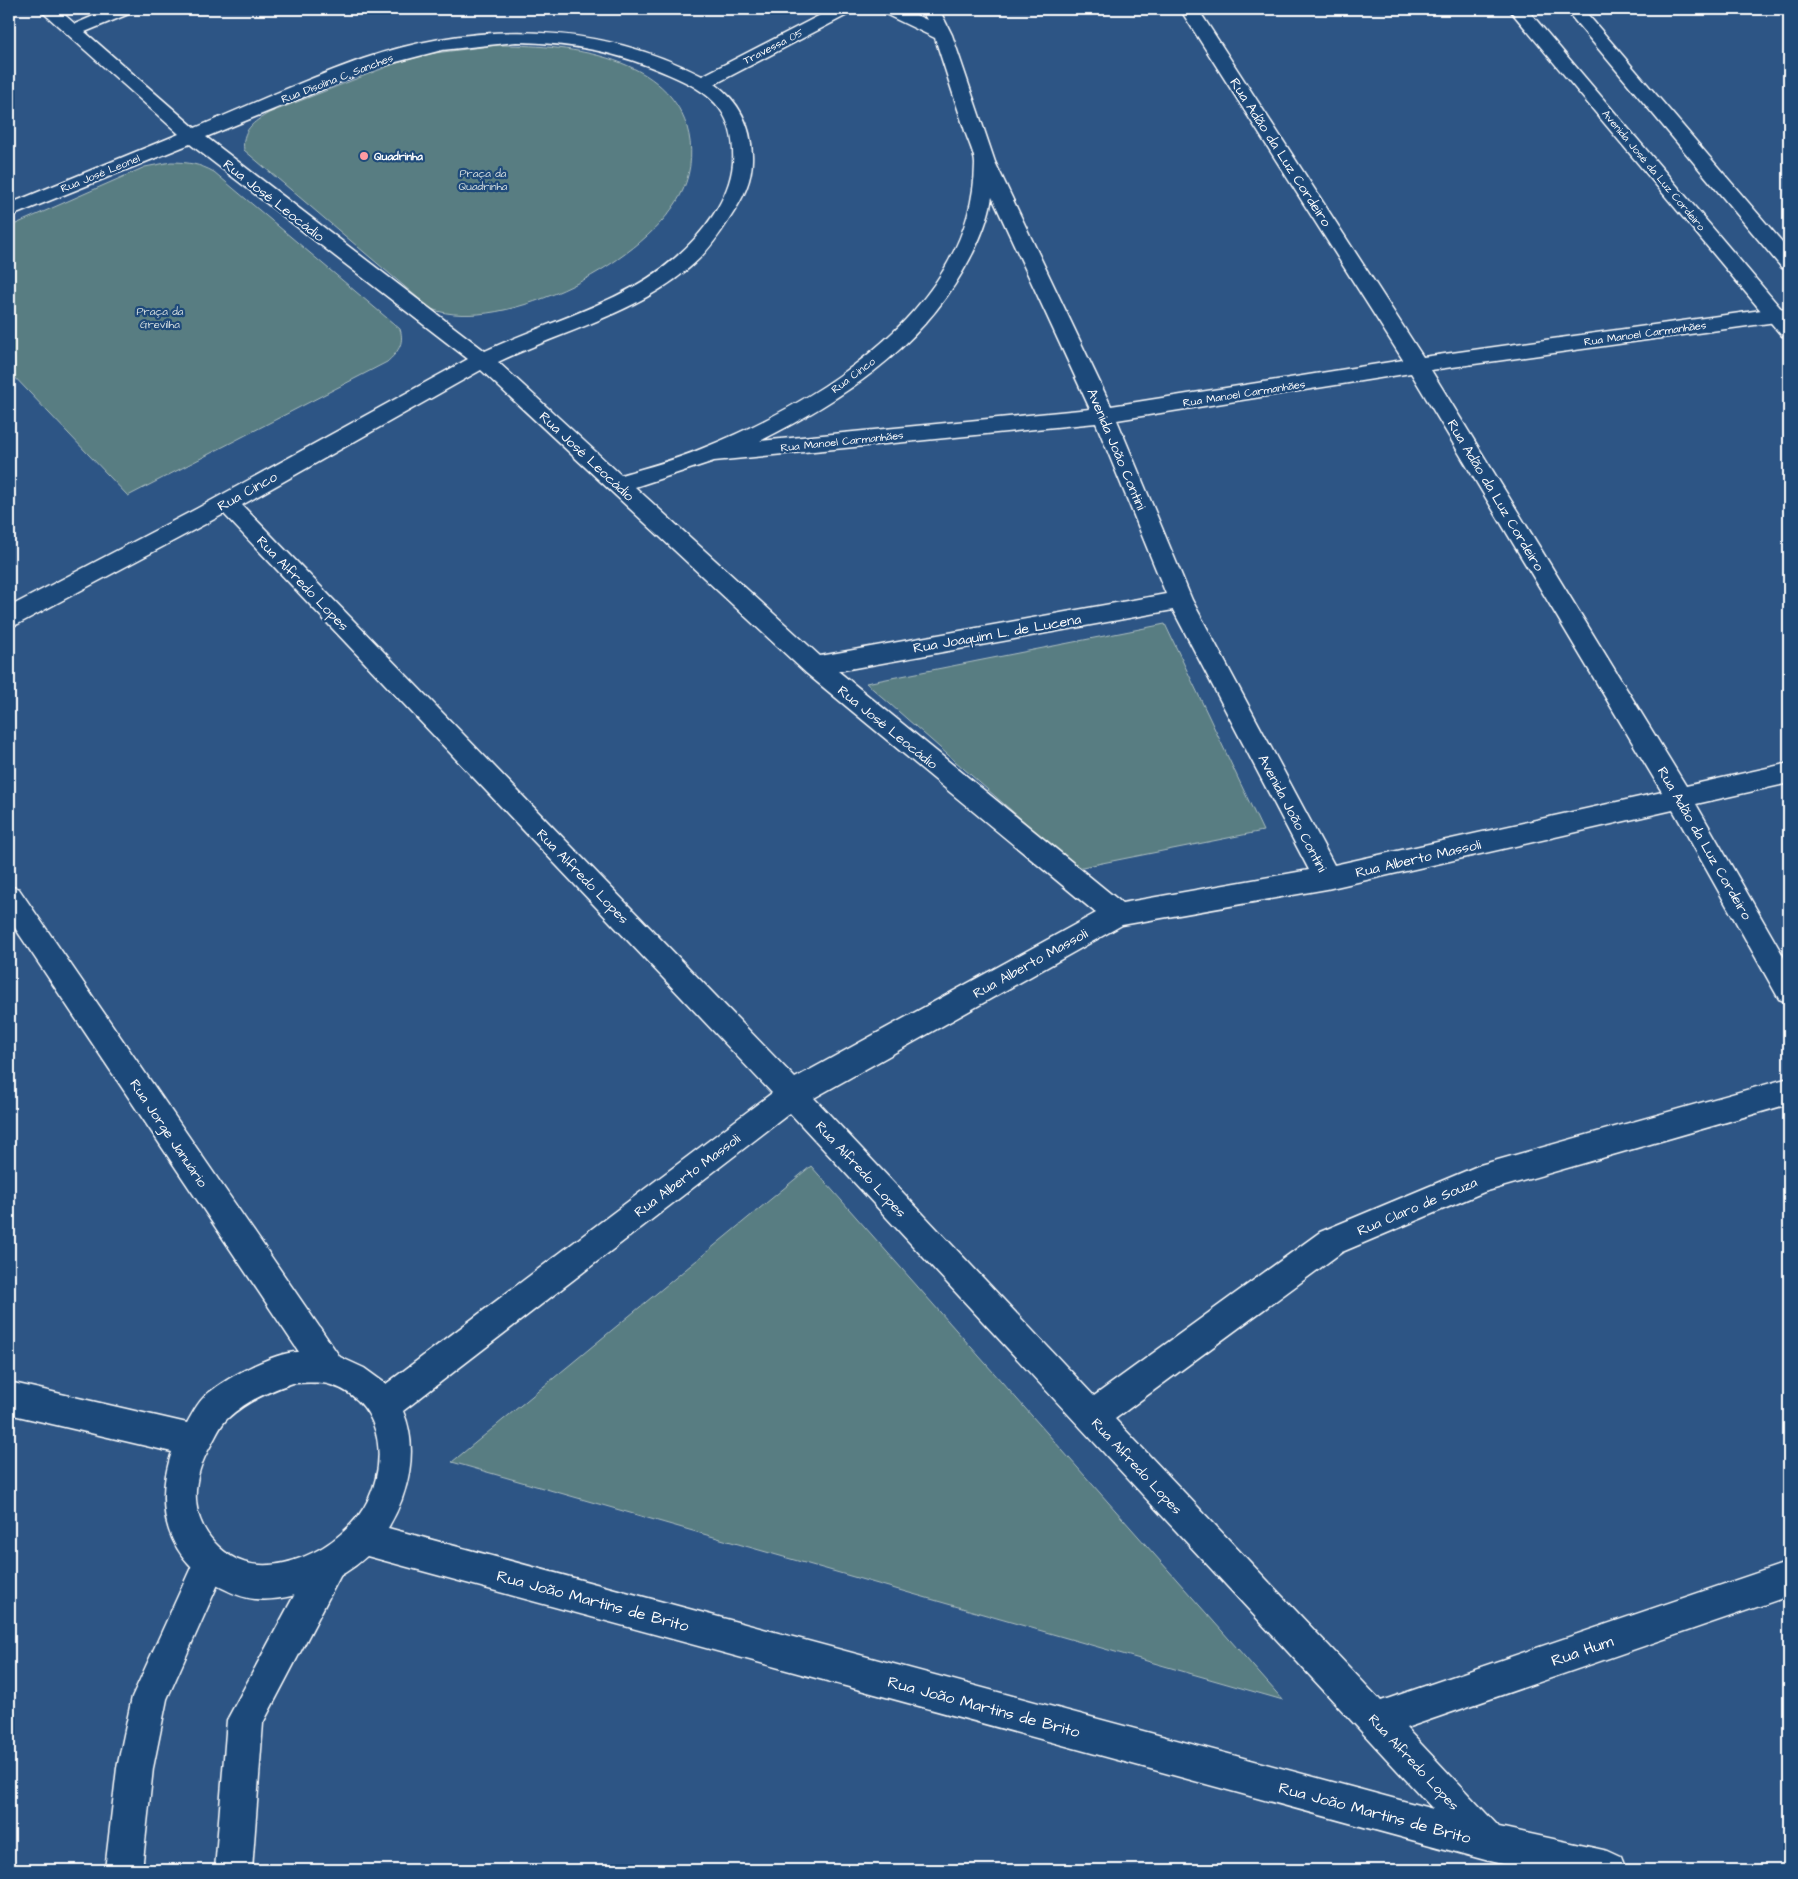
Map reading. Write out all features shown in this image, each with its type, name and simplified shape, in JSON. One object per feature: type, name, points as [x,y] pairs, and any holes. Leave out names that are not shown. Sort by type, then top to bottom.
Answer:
[{"type":"street","name":"Rua José Leocádio","points":[[48,9],[191,136],[483,360],[815,666],[1117,915]]},
{"type":"street","points":[[73,31],[125,9]]},
{"type":"street","name":"Travessa 05","points":[[702,83],[845,9]]},
{"type":"street","points":[[888,9],[943,35]]},
{"type":"street","name":"Avenida João Contini","points":[[930,9],[943,35],[985,162],[1104,415],[1180,600],[1327,878]]},
{"type":"street","name":"Rua Adão da Luz Cordeiro","points":[[1189,9],[1417,365],[1680,799],[1789,990]]},
{"type":"street","name":"Avenida José da Luz Cordeiro","points":[[1518,9],[1785,321]]},
{"type":"street","points":[[1574,9],[1789,263]]},
{"type":"street","name":"Rua Disolina C. Sanches","points":[[191,136],[370,63],[408,51],[448,42],[488,38],[529,37],[569,39],[606,46],[641,55],[702,83],[722,97],[733,114],[741,132],[739,185],[702,244],[673,272],[638,292],[483,360]]},
{"type":"street","name":"Rua José Leonel","points":[[9,211],[191,136]]},
{"type":"street","name":"Rua Cinco","points":[[617,484],[710,454],[797,412],[844,384],[896,342],[936,298],[964,252],[980,207],[985,162]]},
{"type":"street","name":"Rua Manoel Carmanhães","points":[[710,454],[1104,415],[1417,365],[1785,321]]},
{"type":"street","name":"Rua Cinco","points":[[9,618],[227,503],[483,360]]},
{"type":"street","name":"Rua Alfredo Lopes","points":[[227,503],[792,1095],[1489,1843]]},
{"type":"street","name":"Rua Joaquim L. de Lucena","points":[[815,666],[1180,600]]},
{"type":"street","name":"Rua Alberto Massoli","points":[[383,1406],[792,1095],[1117,915],[1327,878],[1789,773]]},
{"type":"street","name":"Rua Jorge Januário","points":[[9,897],[329,1368]]},
{"type":"street","name":"Rua Claro de Souza","points":[[1092,1417],[1331,1242],[1480,1179],[1789,1091]]},
{"type":"street","points":[[293,1367],[329,1368],[360,1382],[383,1406],[394,1438],[395,1466],[384,1504],[362,1538],[329,1565],[281,1582],[243,1580],[210,1564],[188,1538],[180,1515],[180,1478],[193,1441],[216,1408],[247,1383],[293,1367]]},
{"type":"street","points":[[9,1398],[193,1441]]},
{"type":"street","name":"Rua João Martins de Brito","points":[[362,1538],[1489,1843],[1608,1870]]},
{"type":"street","points":[[123,1870],[135,1768],[150,1697],[210,1564]]},
{"type":"street","points":[[233,1870],[245,1720],[329,1565]]},
{"type":"street","name":"Rua Hum","points":[[1375,1721],[1789,1579]]},
{"type":"green space","name":"Praça da Quadrinha","points":[[498,45],[524,45],[580,51],[608,58],[634,69],[657,83],[675,102],[687,127],[690,142],[690,167],[683,190],[666,216],[641,242],[609,265],[573,286],[535,301],[497,312],[462,314],[431,309],[244,150],[246,132],[253,124],[269,113],[394,64],[427,54]]},
{"type":"green space","name":"Praça da Grevilha","points":[[171,162],[193,164],[214,172],[400,329],[401,344],[397,352],[387,362],[128,496],[9,371],[9,227],[145,167]]},
{"type":"green space","points":[[1165,624],[1263,831],[1077,868],[866,683]]},
{"type":"green space","points":[[811,1166],[1283,1700],[452,1462]]},
{"type":"place","name":"Quadrinha","points":[[364,156]]}]
